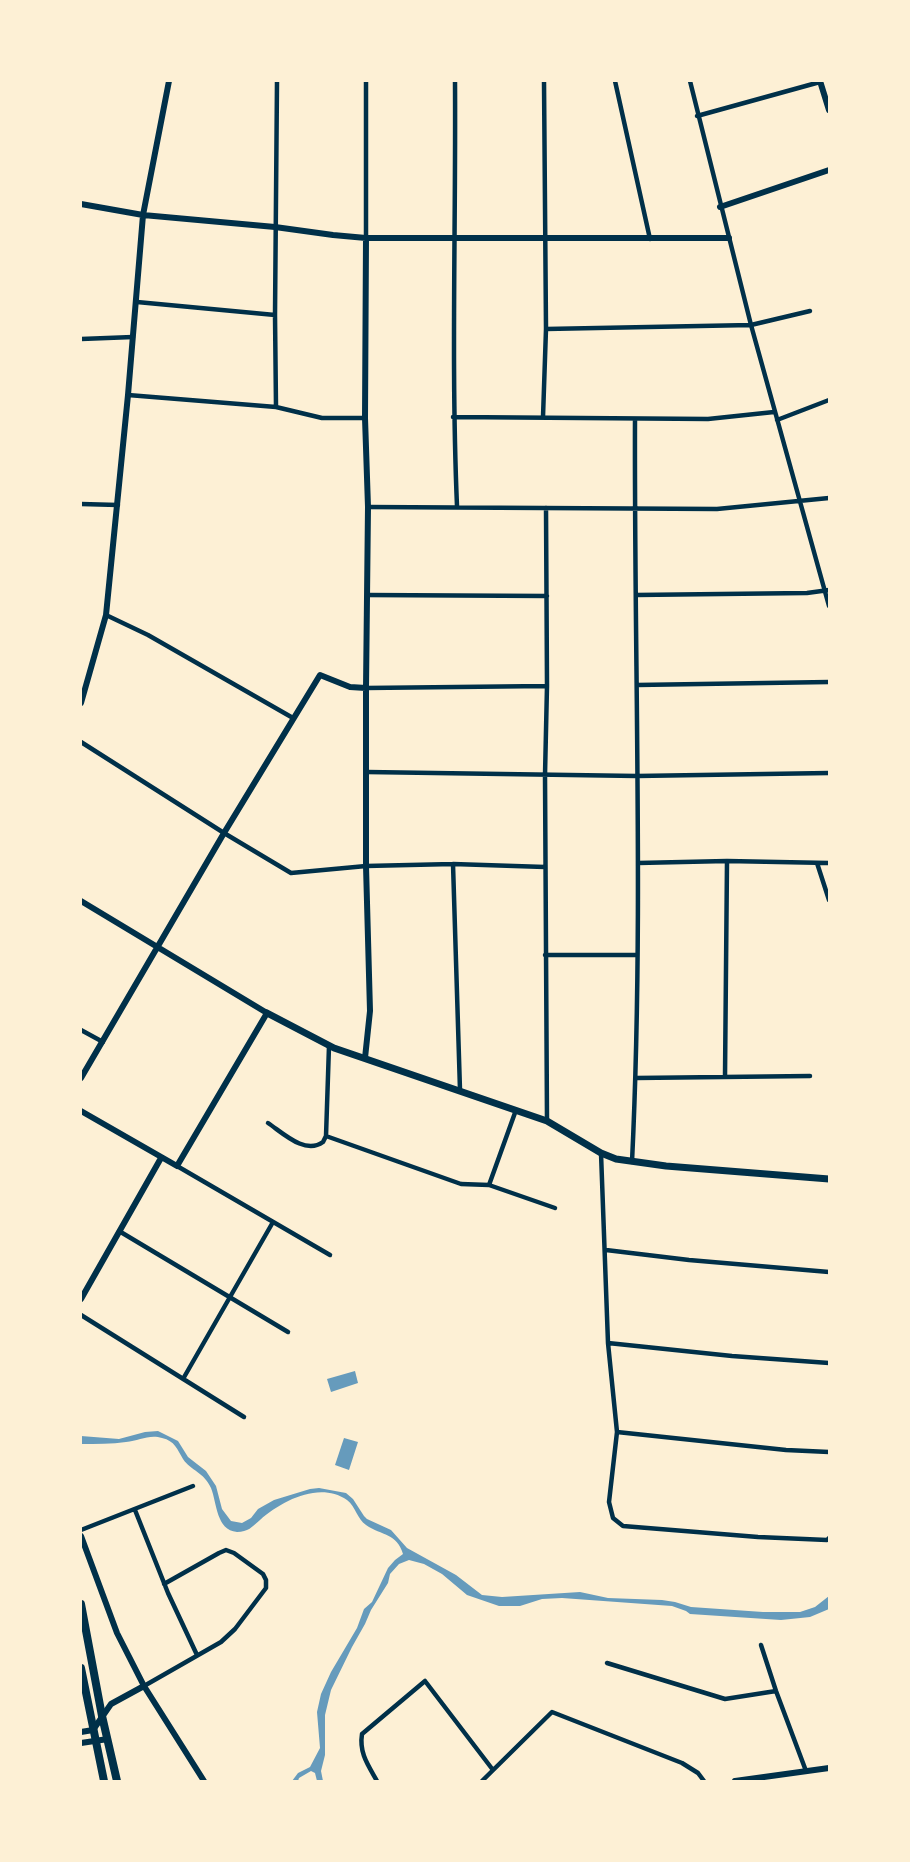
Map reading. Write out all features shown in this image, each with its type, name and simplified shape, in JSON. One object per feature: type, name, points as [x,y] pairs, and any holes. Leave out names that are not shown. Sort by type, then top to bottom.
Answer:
[{"type":"highway","points":[[81,1604],[117,1781]]},
{"type":"highway","points":[[81,1668],[104,1781]]},
{"type":"main road","points":[[267,1013],[329,1046],[547,1120],[601,1153],[632,1162],[666,1166],[829,1179]]},
{"type":"street","points":[[81,703],[106,615],[137,302],[143,215],[169,81]]},
{"type":"street","points":[[276,407],[277,81]]},
{"type":"street","points":[[365,1058],[370,1011],[366,866],[368,507],[366,81]]},
{"type":"street","points":[[455,81],[456,238],[453,417],[457,506]]},
{"type":"street","points":[[543,417],[546,329],[544,81]]},
{"type":"street","points":[[615,81],[650,239]]},
{"type":"street","points":[[690,81],[751,326],[827,590],[829,606]]},
{"type":"street","points":[[698,116],[820,82],[829,110]]},
{"type":"street","points":[[720,207],[829,170]]},
{"type":"street","points":[[81,204],[143,215],[366,238],[729,238]]},
{"type":"street","points":[[137,302],[275,315]]},
{"type":"street","points":[[546,329],[751,326],[810,310]]},
{"type":"street","points":[[81,339],[133,337]]},
{"type":"street","points":[[128,395],[276,407],[322,418],[366,418]]},
{"type":"street","points":[[777,420],[829,400]]},
{"type":"street","points":[[453,417],[708,419],[774,412]]},
{"type":"street","points":[[632,1162],[636,1078],[638,863],[635,419]]},
{"type":"street","points":[[368,507],[717,509],[829,498]]},
{"type":"street","points":[[81,504],[118,506]]},
{"type":"street","points":[[546,508],[547,1120]]},
{"type":"street","points":[[636,595],[807,593],[827,590]]},
{"type":"street","points":[[367,595],[547,596]]},
{"type":"street","points":[[106,615],[148,635],[293,718]]},
{"type":"street","points":[[81,1078],[224,833],[320,675],[350,687],[366,688],[547,686]]},
{"type":"street","points":[[637,685],[829,682]]},
{"type":"street","points":[[81,742],[291,873],[366,866],[453,864],[545,867]]},
{"type":"street","points":[[367,772],[637,776],[829,773]]},
{"type":"street","points":[[638,863],[727,861],[829,863]]},
{"type":"street","points":[[725,1076],[727,861]]},
{"type":"street","points":[[817,862],[829,900]]},
{"type":"street","points":[[453,864],[460,1090]]},
{"type":"street","points":[[81,902],[267,1013],[177,1166]]},
{"type":"street","points":[[545,955],[637,955]]},
{"type":"street","points":[[81,1030],[103,1042]]},
{"type":"street","points":[[268,1123],[304,1146],[312,1148],[323,1142],[326,1136],[329,1046]]},
{"type":"street","points":[[636,1078],[810,1076]]},
{"type":"street","points":[[489,1185],[516,1110]]},
{"type":"street","points":[[81,1111],[330,1255]]},
{"type":"street","points":[[326,1136],[461,1184],[489,1185],[555,1208]]},
{"type":"street","points":[[601,1153],[608,1343],[617,1432],[609,1502],[613,1518],[623,1526],[758,1537],[827,1540],[829,1538]]},
{"type":"street","points":[[81,1299],[161,1158]]},
{"type":"street","points":[[183,1378],[273,1222]]},
{"type":"street","points":[[119,1231],[288,1332]]},
{"type":"street","points":[[606,1250],[689,1260],[829,1272]]},
{"type":"street","points":[[81,1315],[244,1417]]},
{"type":"street","points":[[608,1343],[829,1363]]},
{"type":"street","points":[[617,1432],[786,1450],[829,1452]]},
{"type":"street","points":[[81,1530],[193,1486]]},
{"type":"street","points":[[135,1510],[164,1584],[197,1655]]},
{"type":"street","points":[[81,1536],[113,1624],[144,1686],[204,1781]]},
{"type":"street","points":[[81,1732],[93,1730],[111,1704],[221,1642],[235,1629],[266,1588],[266,1580],[263,1574],[234,1553],[226,1550],[164,1584]]},
{"type":"street","points":[[761,1645],[806,1771]]},
{"type":"street","points":[[607,1663],[724,1699],[776,1691]]},
{"type":"street","points":[[378,1781],[364,1760],[360,1746],[362,1734],[425,1681],[493,1770]]},
{"type":"street","points":[[482,1781],[552,1712],[682,1763],[698,1773],[704,1781]]},
{"type":"street","points":[[81,1743],[108,1739]]},
{"type":"street","points":[[735,1781],[829,1768]]},
{"type":"water","points":[[355,1371],[358,1383],[331,1392],[327,1379]]},
{"type":"water","points":[[158,1431],[178,1441],[188,1457],[206,1471],[216,1486],[222,1509],[231,1521],[242,1523],[251,1518],[258,1509],[274,1500],[310,1489],[319,1488],[346,1493],[367,1519],[391,1530],[407,1548],[456,1575],[482,1595],[502,1597],[580,1592],[608,1598],[662,1600],[691,1607],[763,1612],[800,1612],[815,1607],[829,1596],[829,1609],[810,1617],[781,1620],[690,1614],[672,1606],[562,1598],[542,1599],[520,1606],[499,1606],[467,1595],[442,1574],[424,1564],[409,1560],[399,1564],[390,1574],[388,1583],[371,1610],[331,1690],[325,1715],[325,1755],[321,1771],[323,1781],[317,1781],[315,1773],[311,1771],[298,1781],[292,1781],[298,1773],[310,1767],[320,1748],[317,1712],[321,1694],[331,1672],[357,1628],[364,1609],[372,1602],[388,1568],[403,1554],[393,1538],[366,1525],[347,1500],[336,1495],[325,1492],[313,1493],[290,1500],[269,1513],[250,1529],[237,1532],[230,1530],[221,1521],[208,1483],[186,1463],[170,1441],[153,1437],[121,1443],[81,1444],[81,1436],[119,1439]]},
{"type":"water","points":[[344,1438],[358,1442],[349,1470],[335,1465]]}]
